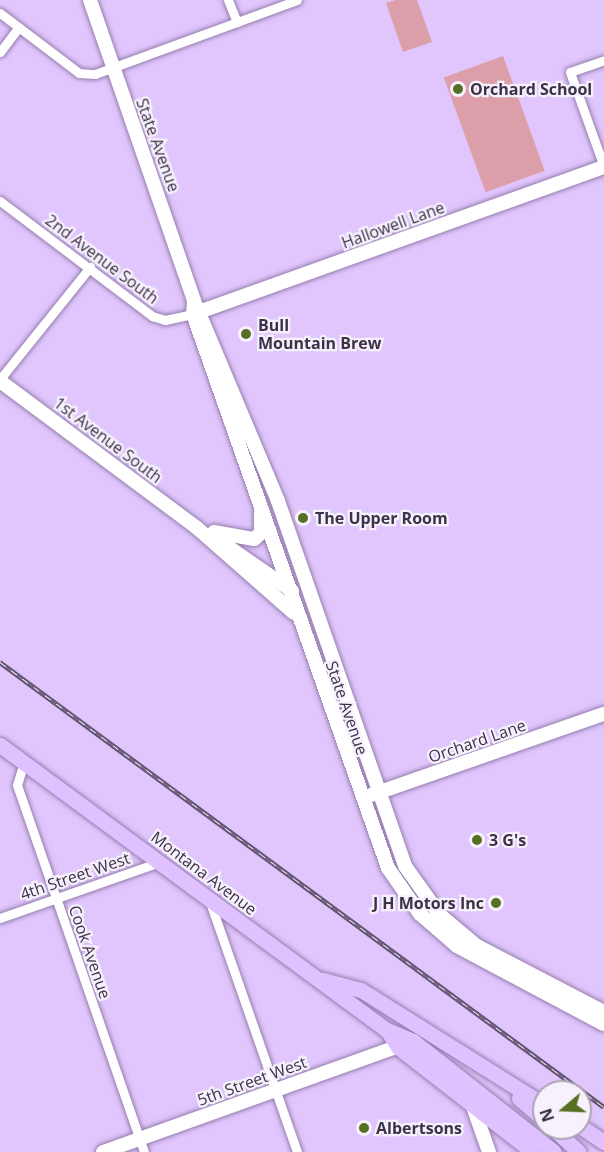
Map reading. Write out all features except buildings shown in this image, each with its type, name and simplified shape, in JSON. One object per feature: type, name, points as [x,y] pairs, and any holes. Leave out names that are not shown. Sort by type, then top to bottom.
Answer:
[{"type":"main road","name":"State Avenue","points":[[90,0],[259,489],[300,623],[361,799],[388,868],[429,923],[491,968],[604,1024]]},
{"type":"main road","name":"Hallowell Lane","points":[[197,308],[604,167]]},
{"type":"main road","name":"State Avenue","points":[[197,308],[278,501],[348,708],[405,866],[440,915],[494,956],[604,1012]]},
{"type":"main road","name":"1st Avenue South","points":[[0,380],[196,527],[278,595],[300,623]]},
{"type":"main road","points":[[196,527],[243,539],[258,536],[259,489]]},
{"type":"main road","name":"1st Avenue South","points":[[196,527],[290,590],[307,607],[348,708]]},
{"type":"main road","name":"Orchard Lane","points":[[361,799],[604,714]]},
{"type":"main road","name":"Montana Avenue","points":[[0,745],[387,1030],[413,1041],[554,1152]]},
{"type":"main road","points":[[312,976],[361,990],[532,1098]]},
{"type":"main road","name":"Montana Avenue","points":[[387,1030],[398,1047],[471,1101],[533,1152]]},
{"type":"main road","name":"5th Street West","points":[[103,1152],[142,1146],[275,1090],[413,1041]]},
{"type":"main road","points":[[489,1071],[532,1109]]},
{"type":"main road","points":[[471,1101],[489,1152]]},
{"type":"main road","points":[[566,1140],[579,1152]]},
{"type":"street","points":[[228,0],[237,22]]},
{"type":"street","points":[[0,13],[79,73],[113,67],[297,0]]},
{"type":"street","points":[[0,52],[19,27]]},
{"type":"street","points":[[604,60],[570,72],[604,167]]},
{"type":"street","name":"2nd Avenue South","points":[[0,201],[152,316],[165,320],[197,308]]},
{"type":"street","points":[[0,380],[90,267]]},
{"type":"street","name":"Cook Avenue","points":[[24,762],[17,785],[142,1146]]},
{"type":"street","name":"4th Street West","points":[[0,918],[159,862]]},
{"type":"street","points":[[210,899],[297,1152]]},
{"type":"shaded area","points":[[395,0],[417,0],[432,42],[403,52],[386,3]]},
{"type":"shaded area","points":[[503,56],[545,171],[486,192],[444,78]]},
{"type":"railway","points":[[0,662],[604,1107]]},
{"type":"place","name":"Orchard School","points":[[458,89]]},
{"type":"place","name":"Bull Mountain Brew","points":[[246,334]]},
{"type":"place","name":"The Upper Room","points":[[303,518]]},
{"type":"place","name":"3 G's","points":[[477,840]]},
{"type":"place","name":"J H Motors Inc","points":[[496,903]]},
{"type":"place","name":"Albertsons","points":[[364,1128]]}]
